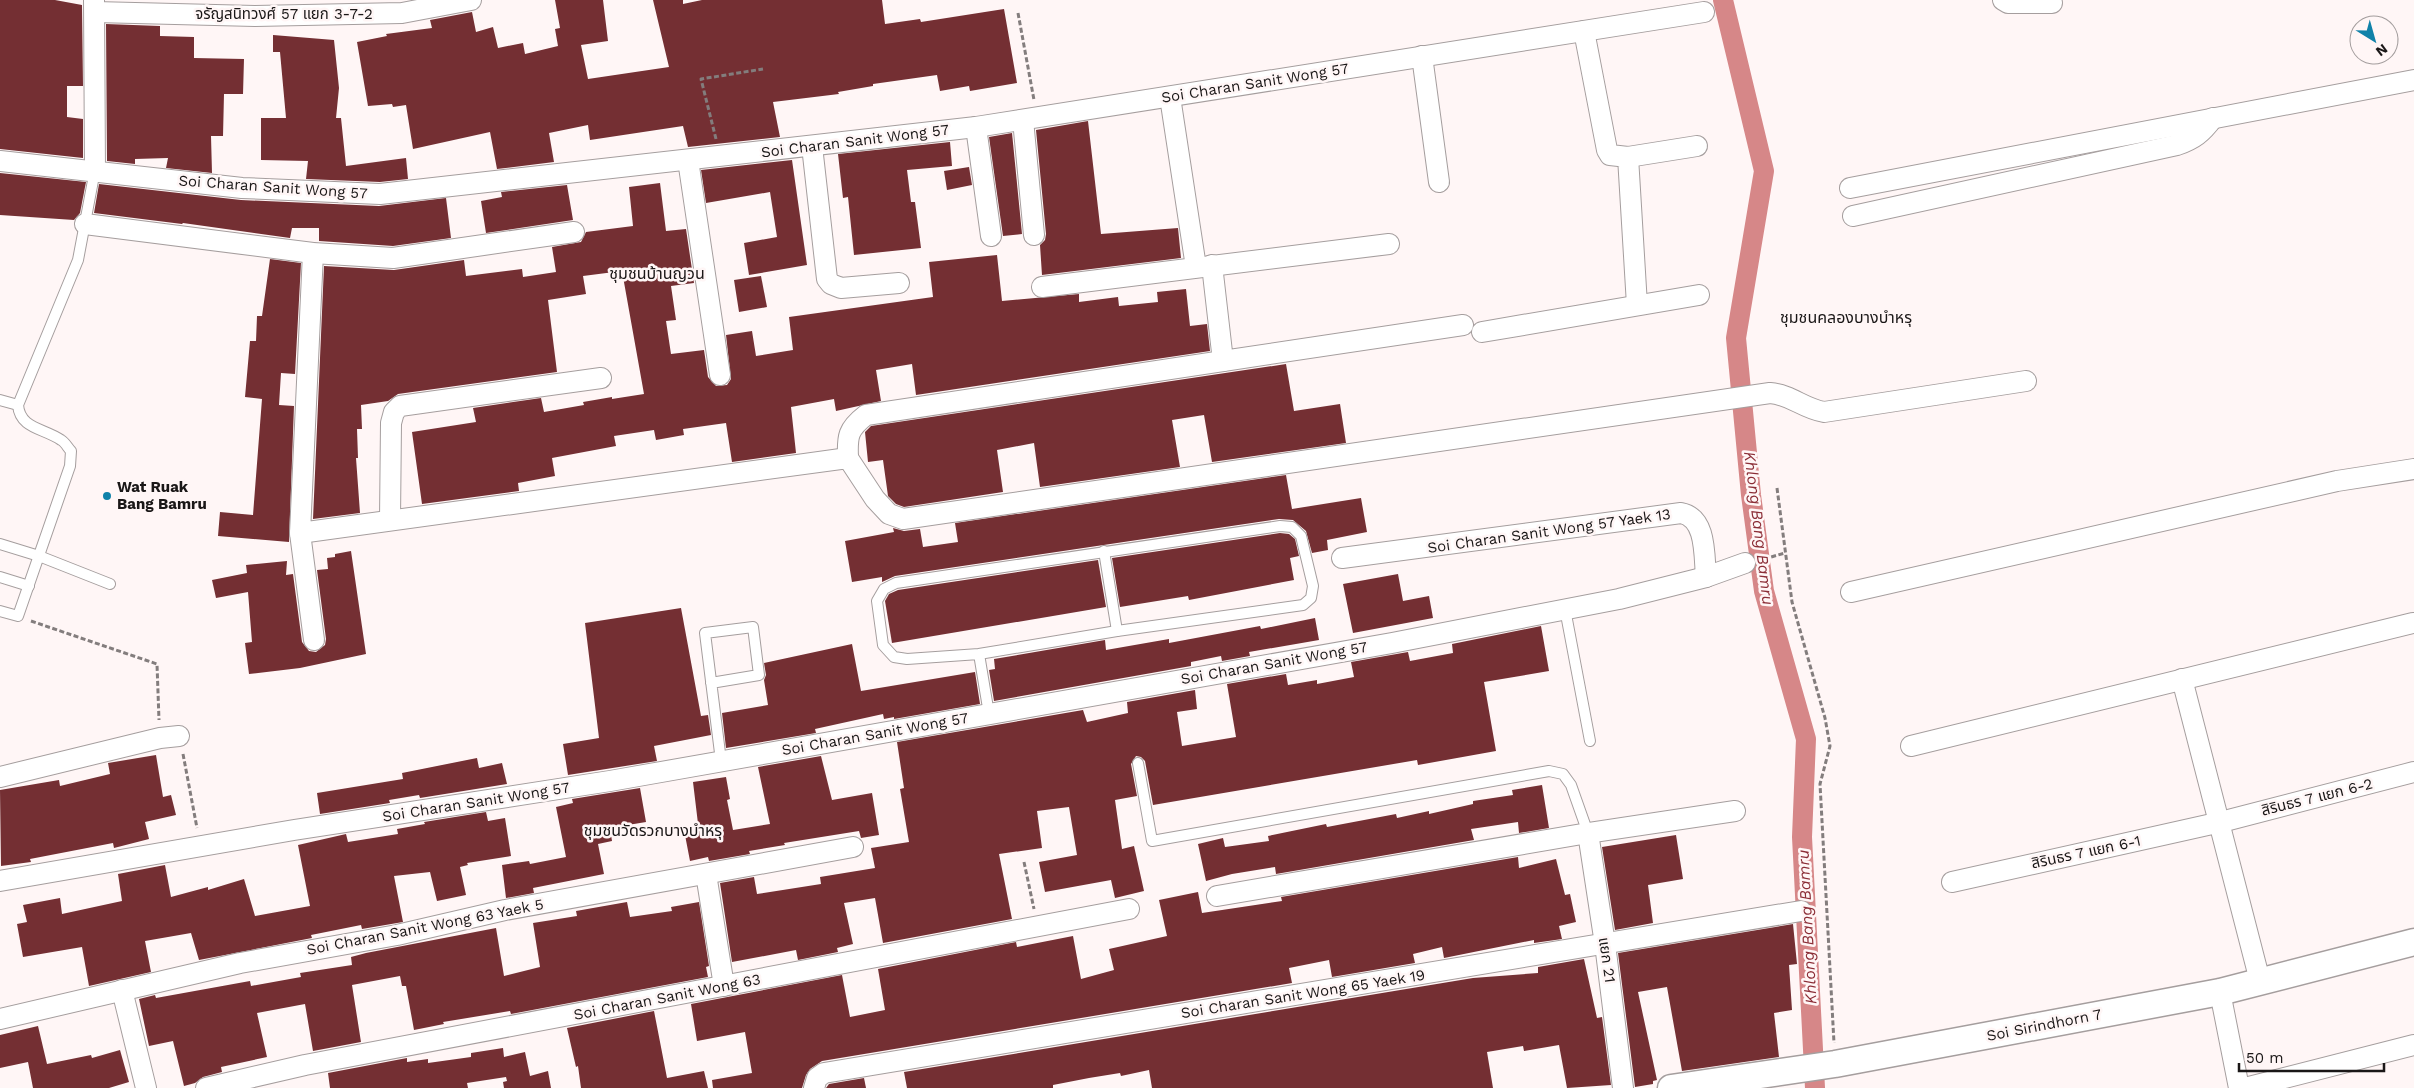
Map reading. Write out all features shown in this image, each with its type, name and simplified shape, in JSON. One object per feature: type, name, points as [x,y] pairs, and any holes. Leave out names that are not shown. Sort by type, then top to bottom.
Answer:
[{"type":"street","name":"จรัญสนิทวงศ์ 57 แยก 3-7-2","points":[[95,6],[255,8],[402,13],[471,0]]},
{"type":"street","points":[[2003,0],[2008,3],[2052,3]]},
{"type":"street","points":[[95,6],[95,170]]},
{"type":"street","name":"Soi Charan Sanit Wong 57","points":[[0,161],[95,170],[242,188],[380,194],[976,127],[1704,12]]},
{"type":"street","points":[[1584,31],[1607,150],[1610,155],[1628,157],[1697,146]]},
{"type":"street","points":[[1422,56],[1438,182]]},
{"type":"street","points":[[1850,188],[2414,80]]},
{"type":"street","points":[[1170,96],[1223,361]]},
{"type":"street","points":[[1853,216],[2177,145],[2193,139],[2203,132],[2212,118]]},
{"type":"street","points":[[1030,119],[1034,235]]},
{"type":"street","points":[[976,127],[991,236]]},
{"type":"street","points":[[812,146],[828,280],[831,284],[841,288],[899,282]]},
{"type":"street","points":[[1628,157],[1637,305]]},
{"type":"street","points":[[688,160],[720,375]]},
{"type":"street","points":[[85,224],[313,253],[393,258],[574,232]]},
{"type":"street","points":[[1042,288],[1389,244]]},
{"type":"street","points":[[313,253],[300,533],[314,640]]},
{"type":"street","points":[[1699,295],[1473,328],[1223,361],[866,415],[854,424],[847,439],[854,467],[875,499],[889,514],[904,519],[1770,393],[1787,395],[1810,409],[1824,412],[2026,382]]},
{"type":"street","points":[[390,520],[391,423],[394,412],[400,406],[600,378]]},
{"type":"street","points":[[300,533],[390,520],[854,467]]},
{"type":"street","points":[[1851,592],[2336,481],[2414,469]]},
{"type":"street","name":"Soi Charan Sanit Wong 57 Yaek 13","points":[[1342,558],[1681,513],[1690,515],[1699,527],[1706,577]]},
{"type":"street","name":"Soi Charan Sanit Wong 57","points":[[0,881],[200,846],[721,761],[1392,643],[1619,599],[1706,577],[1745,564]]},
{"type":"street","points":[[1912,746],[2413,623]]},
{"type":"street","points":[[2182,680],[2221,822],[2260,981]]},
{"type":"street","points":[[0,777],[170,737]]},
{"type":"street","name":"สิรินธร 7 แยก 6-2","points":[[2221,822],[2414,772]]},
{"type":"street","points":[[1217,896],[1588,833],[1735,811]]},
{"type":"street","name":"สิรินธร 7 แยก 6-1","points":[[1952,882],[2221,822]]},
{"type":"street","name":"แยก 21","points":[[1588,833],[1605,944],[1623,1088]]},
{"type":"street","name":"Soi Charan Sanit Wong 63 Yaek 5","points":[[0,1019],[240,963],[397,935],[505,910],[853,847]]},
{"type":"street","points":[[706,874],[724,986]]},
{"type":"street","name":"Soi Charan Sanit Wong 63","points":[[206,1088],[304,1065],[1129,910]]},
{"type":"street","name":"Soi Charan Sanit Wong 65 Yaek 19","points":[[814,1088],[817,1078],[824,1073],[1801,911]]},
{"type":"street","name":"Soi Sirindhorn 7","points":[[1671,1088],[1835,1064],[2220,992],[2414,942]]},
{"type":"street","points":[[122,990],[146,1088]]},
{"type":"street","points":[[2220,992],[2239,1088]]},
{"type":"street","points":[[2245,1088],[2414,1045]]},
{"type":"lane","points":[[0,611],[18,616],[70,466],[72,452],[62,440],[28,425],[19,414],[18,405],[78,260],[95,170]]},
{"type":"lane","points":[[0,400],[18,405]]},
{"type":"lane","points":[[1280,526],[1292,527],[1301,536],[1312,586],[1311,598],[1303,604],[1117,631],[979,654],[907,659],[894,657],[883,646],[877,602],[884,589],[896,583],[1280,526]]},
{"type":"lane","points":[[0,544],[39,556],[110,584]]},
{"type":"lane","points":[[1104,551],[1117,631]]},
{"type":"lane","points":[[0,577],[29,586]]},
{"type":"lane","points":[[1565,609],[1590,741]]},
{"type":"lane","points":[[711,683],[759,675],[753,627],[705,633],[711,683],[721,761]]},
{"type":"lane","points":[[979,654],[989,714]]},
{"type":"lane","points":[[1138,763],[1152,841],[1549,771],[1563,774],[1571,785],[1588,833]]},
{"type":"path","points":[[1018,13],[1030,119]]},
{"type":"path","points":[[720,156],[702,79],[763,69]]},
{"type":"path","points":[[1778,488],[1792,602],[1825,718],[1830,746],[1820,784],[1835,1064]]},
{"type":"path","points":[[18,616],[157,664],[170,737],[200,846]]},
{"type":"path","points":[[1024,862],[1038,926]]},
{"type":"building","points":[[0,0],[55,0],[82,5],[83,86],[67,86],[67,117],[83,119],[83,158],[0,149]]},
{"type":"building","points":[[555,0],[603,0],[608,41],[581,45],[588,79],[669,67],[653,0],[683,0],[683,4],[702,0],[882,0],[885,24],[920,19],[921,22],[1004,9],[1017,83],[970,91],[969,86],[940,91],[937,75],[873,84],[873,86],[838,92],[839,94],[773,102],[780,137],[688,147],[683,126],[590,140],[588,125],[549,133],[554,162],[497,169],[490,132],[413,149],[406,105],[393,107],[392,104],[368,106],[357,42],[387,36],[386,34],[432,28],[430,20],[472,12],[476,32],[493,27],[498,48],[523,43],[525,54],[558,46],[555,29],[560,28]]},
{"type":"building","points":[[106,24],[160,26],[160,36],[194,37],[194,58],[244,59],[243,94],[224,94],[223,136],[211,136],[212,173],[166,168],[168,158],[135,159],[135,164],[107,161]]},
{"type":"building","points":[[273,35],[334,40],[339,88],[336,118],[341,118],[346,166],[406,158],[408,179],[380,182],[306,179],[308,161],[261,160],[261,118],[286,118],[280,52],[273,52]]},
{"type":"building","points":[[1088,121],[1101,234],[1178,228],[1181,258],[1042,275],[1040,245],[1045,240],[1046,234],[1036,130]]},
{"type":"building","points":[[1012,133],[1022,234],[1003,236],[989,137]]},
{"type":"building","points":[[950,142],[952,166],[907,170],[911,202],[915,202],[921,248],[854,255],[848,197],[843,198],[838,154]]},
{"type":"building","points":[[792,160],[807,265],[749,275],[744,243],[777,237],[770,192],[706,203],[701,170]]},
{"type":"building","points":[[969,167],[972,185],[947,190],[944,171]]},
{"type":"building","points":[[0,173],[86,182],[80,213],[74,220],[0,215]]},
{"type":"building","points":[[660,183],[666,231],[686,229],[694,283],[671,286],[676,320],[666,321],[671,354],[704,350],[708,377],[716,386],[727,385],[731,379],[726,335],[752,331],[756,356],[793,350],[789,317],[933,297],[929,262],[997,255],[1002,301],[1079,294],[1079,302],[1118,297],[1119,306],[1158,302],[1157,292],[1186,289],[1190,326],[1207,324],[1210,351],[916,395],[912,364],[876,370],[881,401],[836,411],[834,399],[791,407],[796,453],[732,462],[726,423],[683,429],[684,435],[656,440],[654,430],[614,436],[616,446],[552,458],[555,476],[518,483],[519,491],[422,504],[412,432],[476,422],[473,408],[541,398],[544,412],[584,405],[583,402],[644,394],[622,271],[583,276],[586,294],[548,300],[557,372],[398,394],[388,401],[361,405],[362,429],[357,429],[358,458],[356,458],[360,513],[313,519],[324,266],[394,270],[464,260],[466,276],[522,269],[523,277],[556,272],[552,247],[581,242],[586,232],[633,226],[629,187]]},
{"type":"building","points":[[99,184],[241,200],[379,206],[446,198],[451,238],[393,246],[319,241],[319,228],[292,228],[290,238],[94,213]]},
{"type":"building","points":[[567,185],[573,220],[486,233],[481,201],[502,197],[501,192]]},
{"type":"building","points":[[270,259],[301,263],[295,374],[281,373],[279,405],[294,406],[289,542],[218,536],[220,512],[253,515],[262,399],[245,397],[250,341],[256,341],[257,316],[262,316]]},
{"type":"building","points":[[761,276],[767,307],[739,312],[734,280]]},
{"type":"building","points":[[1286,364],[1294,411],[1340,404],[1346,443],[1212,462],[1204,415],[1172,420],[1180,467],[1040,487],[1034,443],[997,450],[1003,492],[904,507],[896,504],[888,496],[883,460],[868,462],[865,432],[871,426]]},
{"type":"building","points":[[1286,475],[1292,509],[1361,498],[1367,532],[1327,540],[1328,550],[1312,553],[1306,531],[1293,520],[1279,519],[895,576],[882,582],[882,577],[852,582],[845,541],[894,532],[893,528],[904,531],[920,529],[923,547],[958,542],[955,523]]},
{"type":"building","points":[[1280,533],[1289,534],[1295,539],[1299,556],[1290,558],[1294,580],[1189,600],[1188,596],[1120,607],[1112,558]]},
{"type":"building","points":[[351,551],[366,654],[300,668],[249,674],[245,643],[252,642],[248,592],[216,598],[212,580],[247,573],[246,565],[287,561],[286,575],[293,574],[302,642],[309,651],[316,652],[325,645],[326,639],[317,570],[328,569],[327,558],[335,557],[335,554]]},
{"type":"building","points":[[1098,560],[1106,607],[892,643],[885,601],[889,594],[898,590]]},
{"type":"building","points":[[1398,574],[1403,601],[1429,596],[1433,618],[1353,633],[1343,584]]},
{"type":"building","points":[[681,608],[701,716],[708,715],[711,735],[654,746],[657,761],[568,775],[563,744],[599,738],[585,623]]},
{"type":"building","points":[[1315,618],[1319,640],[1249,652],[1250,656],[1222,661],[1221,656],[1191,662],[1191,666],[994,701],[989,670],[995,669],[994,659],[1105,640],[1106,650],[1169,639],[1169,643],[1260,626],[1261,629]]},
{"type":"building","points":[[1541,626],[1549,671],[1484,682],[1496,751],[1418,765],[1417,760],[1153,805],[1145,761],[1141,757],[1136,756],[1131,764],[1137,796],[1115,800],[1122,849],[1134,846],[1144,891],[1115,898],[1111,880],[1045,892],[1039,862],[1077,855],[1069,807],[1037,811],[1042,848],[999,854],[1012,919],[883,943],[875,898],[844,903],[853,944],[837,948],[838,952],[798,960],[796,950],[732,962],[720,883],[754,877],[757,894],[821,884],[820,877],[875,868],[871,848],[909,842],[900,789],[904,788],[897,742],[1083,710],[1087,722],[1128,713],[1127,702],[1195,690],[1197,709],[1177,712],[1182,746],[1236,737],[1227,684],[1286,674],[1288,685],[1317,680],[1317,684],[1354,677],[1351,662],[1408,652],[1410,661],[1453,653],[1452,644]]},
{"type":"building","points":[[852,644],[861,691],[975,672],[980,704],[894,719],[894,717],[884,719],[883,714],[815,729],[816,733],[726,748],[722,713],[768,705],[764,680],[766,675],[764,663]]},
{"type":"building","points":[[156,755],[163,797],[171,795],[176,815],[145,822],[149,839],[114,848],[113,843],[30,859],[31,862],[1,866],[0,790],[59,780],[60,786],[110,774],[108,763]]},
{"type":"building","points":[[821,756],[832,800],[872,793],[879,835],[861,838],[859,831],[784,843],[785,845],[749,851],[750,854],[709,861],[708,857],[690,861],[685,835],[699,832],[693,782],[726,777],[730,799],[727,800],[733,830],[770,824],[758,767]]},
{"type":"building","points":[[477,758],[479,768],[502,763],[507,784],[420,798],[419,795],[389,800],[390,803],[320,814],[317,793],[403,779],[402,773]]},
{"type":"building","points":[[1542,785],[1549,828],[1519,833],[1518,822],[1471,829],[1474,840],[1276,874],[1275,867],[1232,874],[1206,881],[1198,844],[1223,838],[1225,847],[1269,841],[1268,836],[1326,824],[1327,827],[1396,814],[1397,818],[1429,811],[1429,814],[1473,804],[1473,801],[1513,795],[1512,790]]},
{"type":"building","points":[[640,788],[646,822],[610,828],[612,841],[598,844],[604,874],[533,888],[534,893],[506,898],[502,865],[529,861],[530,864],[566,857],[556,807],[573,803],[572,799]]},
{"type":"building","points":[[486,812],[488,821],[505,818],[511,856],[467,863],[468,865],[460,867],[466,895],[437,901],[430,872],[394,876],[403,922],[362,929],[361,925],[311,935],[312,938],[199,960],[191,933],[145,941],[151,972],[89,986],[82,947],[23,957],[17,924],[27,922],[23,905],[60,898],[62,914],[122,901],[118,874],[165,865],[171,897],[208,887],[208,890],[244,879],[255,916],[310,906],[298,845],[346,834],[348,842],[398,834],[397,829],[425,824],[424,822]]},
{"type":"building","points":[[1676,835],[1683,879],[1648,885],[1653,923],[1615,930],[1602,847]]},
{"type":"building","points":[[1518,857],[1519,868],[1556,859],[1565,895],[1570,894],[1576,922],[1559,926],[1562,939],[1534,943],[1534,940],[1444,958],[1442,947],[1413,954],[1415,963],[1332,977],[1329,960],[1289,968],[1292,983],[822,1061],[810,1069],[802,1088],[713,1088],[712,1080],[752,1073],[745,1032],[697,1041],[691,1004],[842,975],[850,1017],[885,1010],[878,969],[1016,942],[1017,947],[1073,936],[1081,979],[1114,970],[1109,949],[1167,936],[1159,900],[1198,892],[1202,913],[1282,901],[1281,897]]},
{"type":"building","points":[[627,902],[630,917],[672,911],[671,907],[699,902],[709,966],[706,967],[708,977],[511,1014],[510,1011],[443,1022],[444,1024],[414,1030],[406,986],[402,986],[400,976],[352,985],[361,1042],[313,1051],[305,1004],[257,1013],[267,1057],[221,1067],[222,1072],[203,1077],[195,1083],[184,1086],[173,1041],[149,1046],[139,999],[155,995],[156,998],[250,981],[251,986],[301,977],[300,973],[352,965],[351,957],[366,953],[496,928],[504,976],[540,967],[533,923],[577,916],[576,911]]},
{"type":"building","points":[[1793,924],[1797,964],[1789,965],[1792,1010],[1774,1013],[1779,1057],[1682,1071],[1667,987],[1638,992],[1657,1080],[1653,1081],[1653,1084],[1635,1087],[1618,953]]},
{"type":"building","points":[[1584,959],[1597,1018],[1602,1017],[1611,1085],[1567,1088],[1559,1045],[1524,1051],[1523,1046],[1487,1052],[1493,1088],[1152,1088],[1149,1070],[1121,1076],[1120,1073],[1089,1078],[1053,1085],[1053,1088],[907,1088],[904,1072],[1473,978],[1538,973],[1538,967]]},
{"type":"building","points":[[654,1011],[667,1078],[704,1071],[708,1088],[581,1088],[578,1066],[576,1067],[567,1028]]},
{"type":"building","points":[[38,1026],[47,1064],[91,1055],[92,1058],[120,1050],[129,1082],[109,1088],[33,1088],[28,1062],[0,1068],[0,1035]]},
{"type":"building","points":[[503,1048],[504,1057],[525,1052],[530,1076],[548,1071],[551,1088],[504,1088],[503,1082],[507,1081],[506,1077],[467,1083],[468,1088],[330,1088],[328,1073],[407,1058],[407,1062],[428,1059],[428,1063],[471,1057],[471,1053]]},
{"type":"building","points":[[864,1078],[866,1088],[826,1088],[829,1084]]},
{"type":"waterway","name":"Khlong Bang Bamru","points":[[1723,0],[1764,171],[1736,338],[1751,495],[1764,591],[1806,739],[1802,837],[1815,1088]]},
{"type":"place","name":"Wat Ruak Bang Bamru","points":[[107,496]]},
{"type":"district","name":"ชุมชนบ้านญวน","points":[[657,273]]},
{"type":"district","name":"ชุมชนคลองบางบำหรุ","points":[[1846,317]]},
{"type":"district","name":"ชุมชนวัดรวกบางบำหรุ","points":[[653,830]]}]
